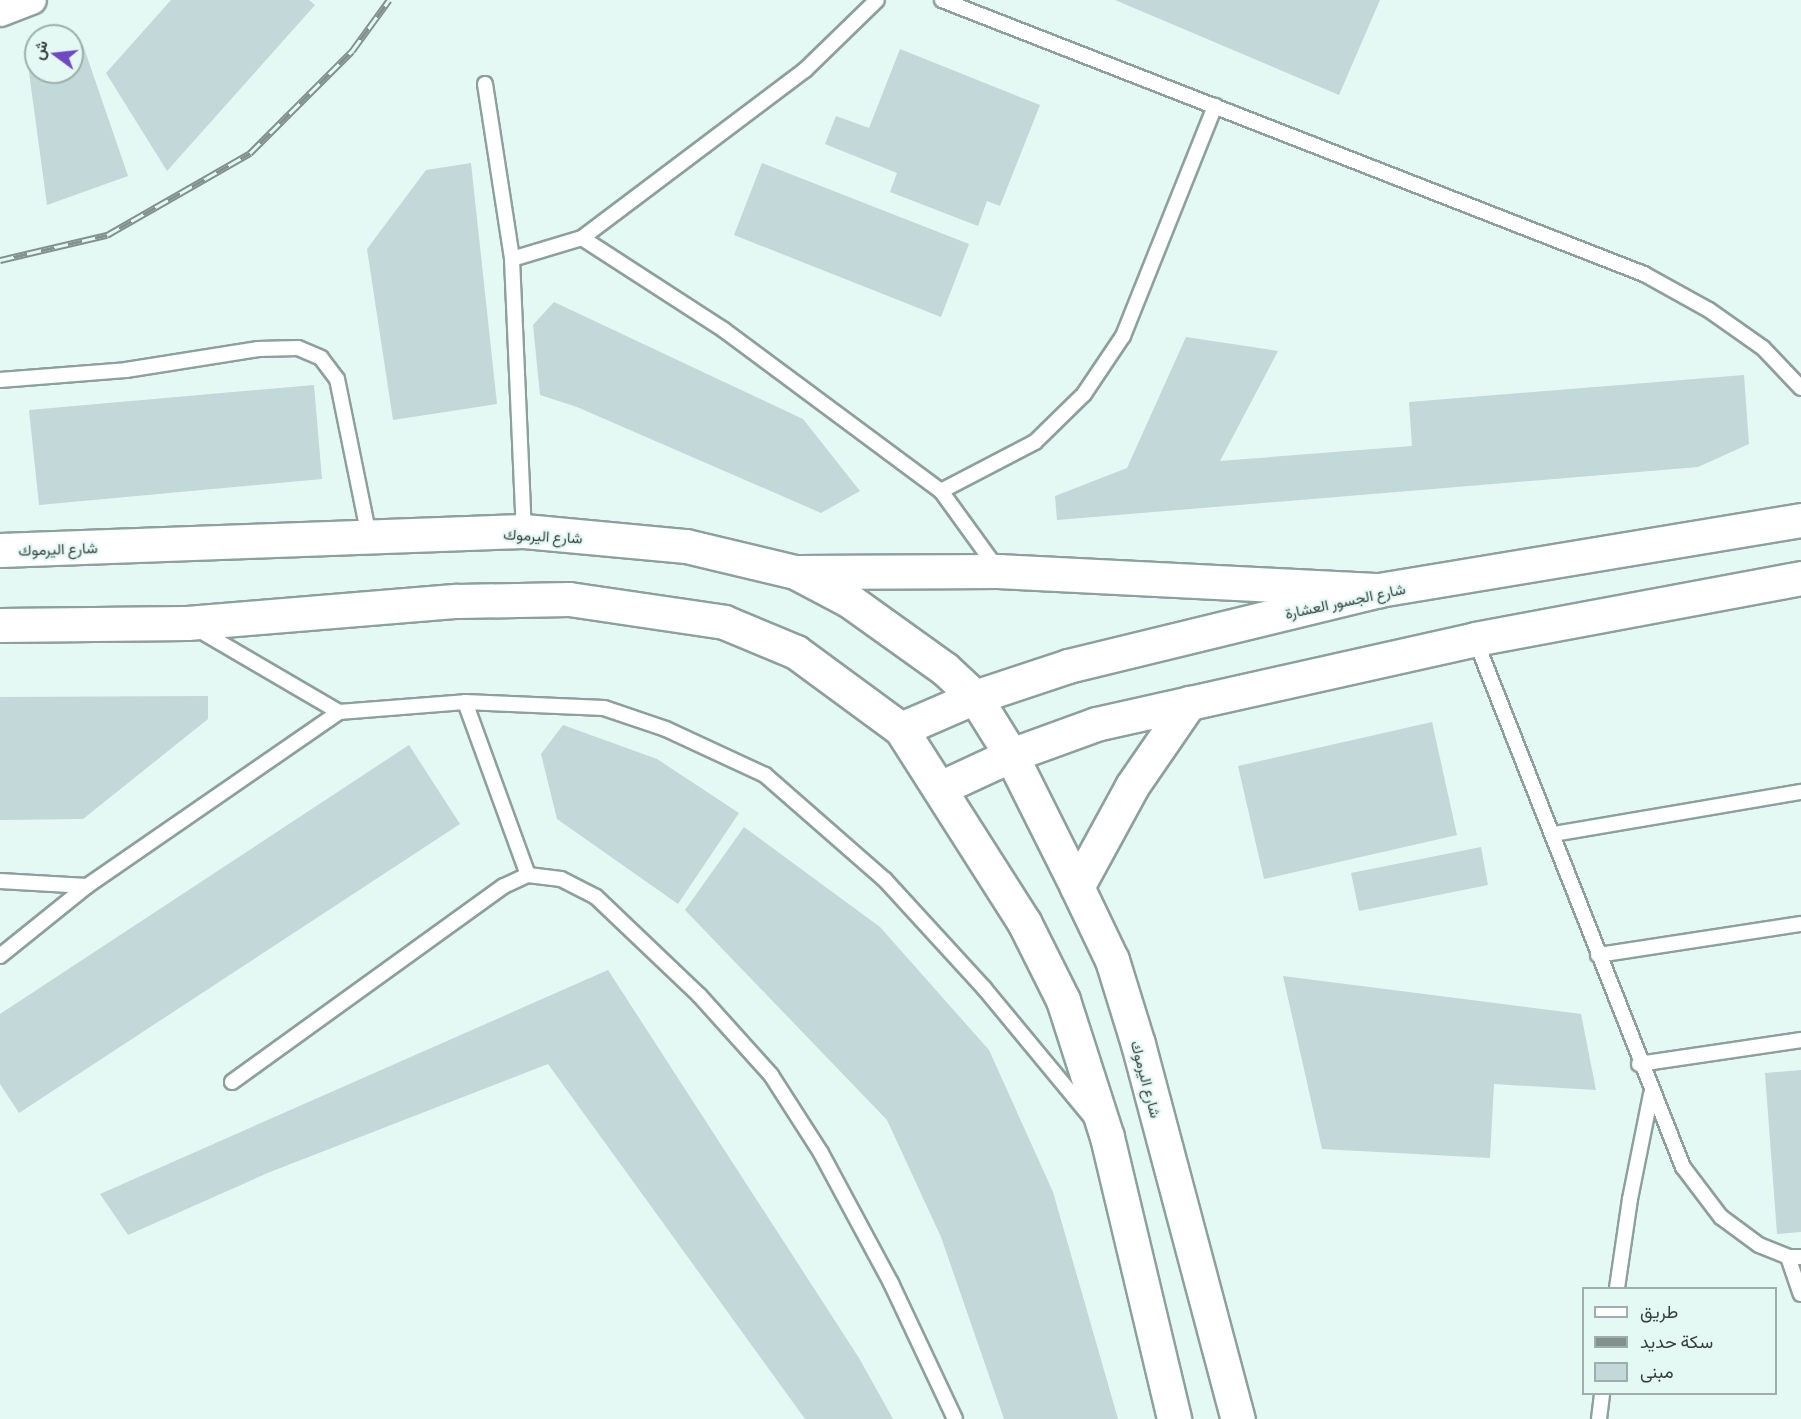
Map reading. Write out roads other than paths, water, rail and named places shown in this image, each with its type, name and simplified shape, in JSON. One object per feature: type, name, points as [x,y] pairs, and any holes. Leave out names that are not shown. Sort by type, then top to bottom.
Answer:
[{"type":"main road","name":"شارع الجسور العشارة","points":[[901,729],[975,697],[1142,646],[1379,590],[1801,520]]},
{"type":"main road","name":"شارع اليرموك","points":[[0,550],[524,531],[686,546],[795,572],[850,601],[945,669],[975,697],[1011,755],[1112,960],[1138,1044],[1238,1419]]},
{"type":"main road","points":[[795,572],[999,571],[1379,590]]},
{"type":"main road","points":[[940,788],[1011,755],[1096,724],[1475,639],[1801,578]]},
{"type":"main road","points":[[0,625],[187,623],[457,601],[568,599],[649,609],[724,622],[796,652],[901,729],[1024,922],[1063,1000],[1107,1137],[1174,1419]]},
{"type":"main road","points":[[1077,887],[1132,786],[1189,703]]},
{"type":"street","points":[[0,12],[32,0]]},
{"type":"lane","points":[[512,259],[582,238],[805,70],[877,0]]},
{"type":"lane","points":[[942,0],[1644,274],[1709,310],[1763,348],[1801,388]]},
{"type":"lane","points":[[485,84],[512,259],[524,531]]},
{"type":"lane","points":[[941,491],[1035,442],[1084,394],[1123,336],[1215,106]]},
{"type":"lane","points":[[582,238],[724,330],[941,491],[999,571]]},
{"type":"lane","points":[[0,380],[126,370],[258,349],[298,348],[321,358],[337,379],[369,536]]},
{"type":"lane","points":[[187,623],[339,712]]},
{"type":"lane","points":[[1475,639],[1554,834],[1651,1094],[1683,1167],[1721,1218],[1759,1245],[1795,1257],[1801,1294]]},
{"type":"lane","points":[[465,702],[528,875]]},
{"type":"lane","points":[[0,956],[87,886],[339,712],[465,702],[604,708],[666,729],[765,775],[885,880],[984,988],[1107,1137]]},
{"type":"lane","points":[[1554,834],[1801,792]]},
{"type":"lane","points":[[232,1082],[504,886],[528,875],[561,879],[596,897],[699,995],[771,1075],[821,1153],[891,1283],[955,1419]]},
{"type":"lane","points":[[0,881],[87,886]]},
{"type":"lane","points":[[1598,955],[1801,924]]},
{"type":"lane","points":[[1640,1064],[1801,1040]]},
{"type":"lane","points":[[1617,1287],[1629,1199],[1651,1094]]},
{"type":"lane","points":[[1599,1419],[1602,1395]]},
{"type":"railway","points":[[0,260],[107,235],[250,153],[352,51],[389,0]]}]
